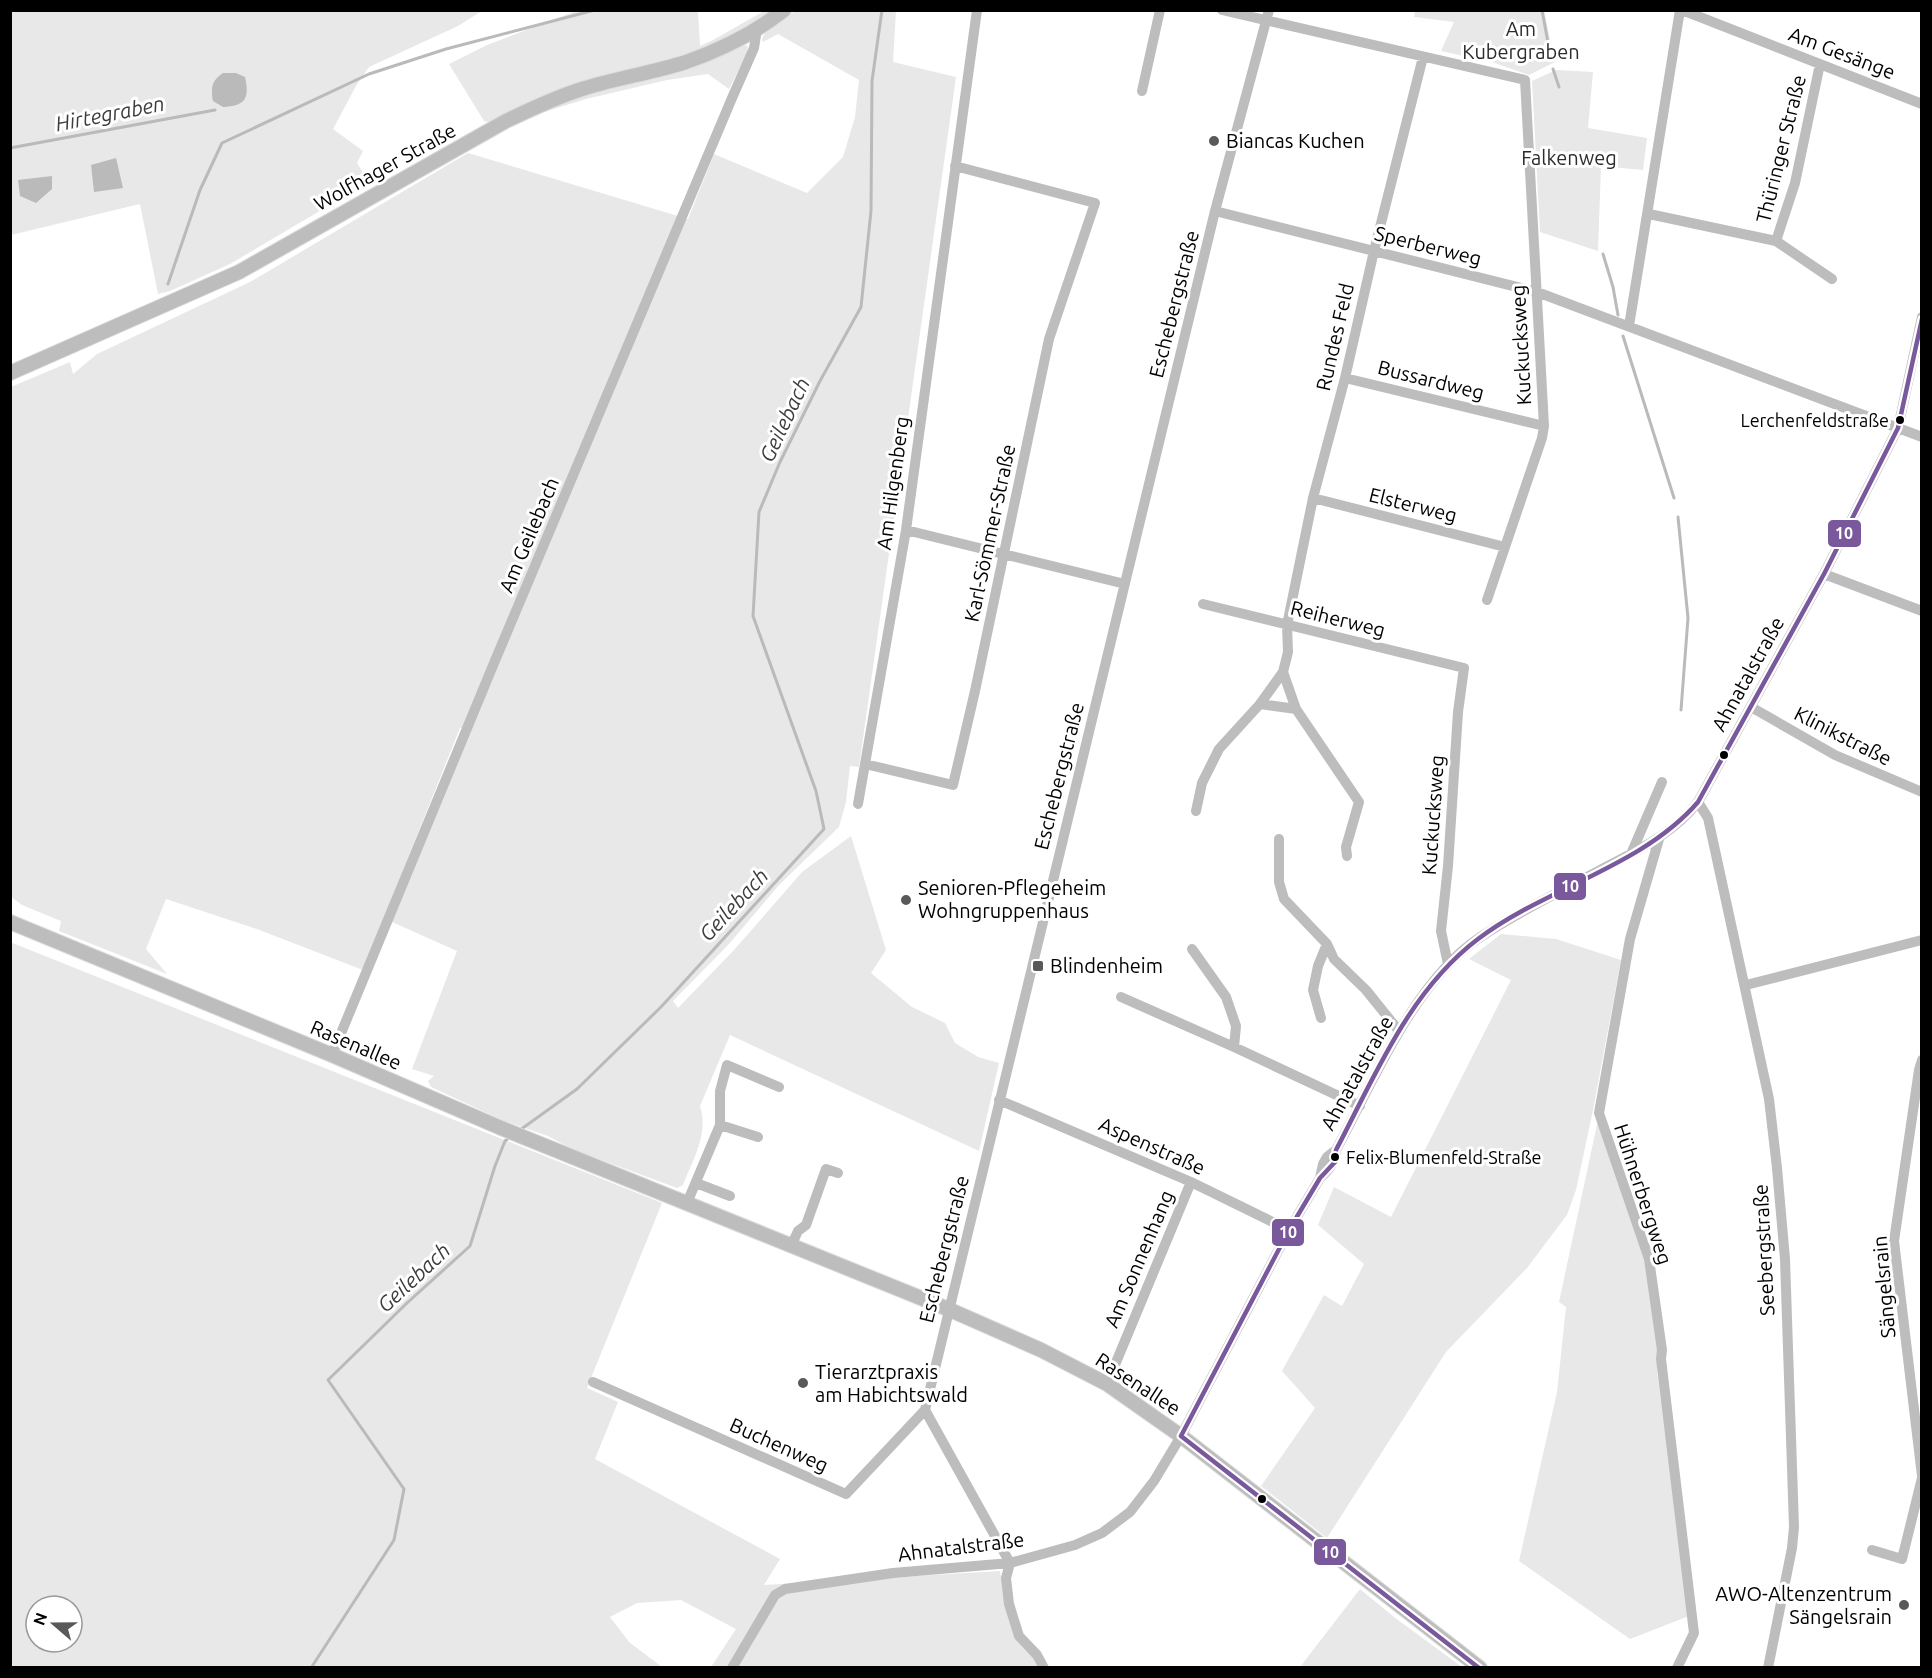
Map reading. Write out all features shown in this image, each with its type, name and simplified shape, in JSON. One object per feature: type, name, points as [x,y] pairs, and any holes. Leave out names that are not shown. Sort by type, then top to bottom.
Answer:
[{"type":"main road","name":"Wolfhager Straße","points":[[10,373],[239,272],[506,122],[548,101],[583,88],[684,62],[715,51],[757,29],[784,10]]},
{"type":"main road","name":"Rasenallee","points":[[10,922],[332,1055],[501,1128],[948,1309],[1041,1350],[1107,1384],[1181,1436],[1480,1668]]},
{"type":"street","name":"Am Hilgenberg","points":[[858,804],[906,530],[977,10]]},
{"type":"street","points":[[1142,91],[1160,10]]},
{"type":"street","points":[[1222,10],[1268,16],[1423,57]]},
{"type":"street","points":[[1681,10],[1629,326],[1922,437]]},
{"type":"street","name":"Am Gesänge","points":[[1681,10],[1922,104]]},
{"type":"street","name":"Eschebergstraße","points":[[925,1410],[1215,211],[1268,16]]},
{"type":"street","name":"Am Geilebach","points":[[332,1055],[503,641],[754,48],[757,29]]},
{"type":"street","name":"Kuckucksweg","points":[[1423,57],[1525,80],[1544,426],[1542,438],[1486,600]]},
{"type":"street","name":"Rundes Feld","points":[[1283,672],[1288,652],[1287,625],[1313,498],[1345,378],[1374,251],[1423,57]]},
{"type":"street","name":"Thüringer Straße","points":[[1776,241],[1795,183],[1820,64]]},
{"type":"street","name":"Karl-Sömmer-Straße","points":[[865,764],[953,785],[975,692],[1049,339],[1095,203],[955,166]]},
{"type":"street","name":"Sperberweg","points":[[1215,211],[1537,292],[1629,326]]},
{"type":"street","name":"Thüringer Straße","points":[[1649,214],[1776,241],[1833,279]]},
{"type":"street","name":"Ahnatalstraße","points":[[732,1668],[775,1595],[785,1589],[893,1573],[1010,1563],[1075,1545],[1102,1533],[1130,1512],[1154,1480],[1181,1436],[1289,1230],[1320,1178],[1335,1161],[1336,1150],[1399,1030],[1448,964],[1478,939],[1507,920],[1659,839],[1698,802],[1824,574],[1898,428],[1922,317]]},
{"type":"street","name":"Bussardweg","points":[[1345,378],[1544,426]]},
{"type":"street","name":"Elsterweg","points":[[1313,498],[1505,547]]},
{"type":"street","points":[[906,530],[1125,584]]},
{"type":"street","points":[[1824,574],[1922,611]]},
{"type":"street","name":"Reiherweg","points":[[1203,604],[1464,668]]},
{"type":"street","name":"Kuckucksweg","points":[[1448,964],[1441,931],[1448,866],[1458,712],[1464,668]]},
{"type":"street","points":[[1196,811],[1202,783],[1219,749],[1260,704],[1283,672]]},
{"type":"street","points":[[1283,672],[1296,709],[1359,802],[1346,847],[1347,856]]},
{"type":"street","points":[[1260,704],[1296,709]]},
{"type":"street","name":"Klinikstraße","points":[[1751,706],[1835,755],[1922,792]]},
{"type":"street","points":[[1631,854],[1662,782]]},
{"type":"street","name":"Seebergstraße","points":[[1698,802],[1708,818],[1746,985],[1768,1099],[1785,1259],[1794,1527],[1792,1548],[1768,1668]]},
{"type":"street","points":[[1280,839],[1280,882],[1284,899],[1327,944],[1334,959],[1366,990],[1399,1030]]},
{"type":"street","name":"Hühnerbergweg","points":[[1659,839],[1630,939],[1599,1113],[1649,1259],[1662,1350],[1661,1359],[1694,1633],[1677,1668]]},
{"type":"street","points":[[1746,985],[1922,940]]},
{"type":"street","points":[[1321,1018],[1313,990],[1318,966],[1327,944]]},
{"type":"street","points":[[1192,949],[1226,997],[1236,1026],[1234,1047]]},
{"type":"street","points":[[1121,997],[1360,1106]]},
{"type":"street","name":"Sängelsrain","points":[[1872,1550],[1902,1559],[1922,1477],[1894,1241],[1918,1070],[1922,1060]]},
{"type":"street","points":[[687,1203],[720,1125],[720,1091],[727,1065],[779,1087]]},
{"type":"street","name":"Aspenstraße","points":[[999,1100],[1191,1182],[1289,1230]]},
{"type":"street","points":[[720,1125],[758,1137]]},
{"type":"street","points":[[791,1246],[798,1231],[806,1225],[826,1169],[838,1173]]},
{"type":"street","name":"Am Sonnenhang","points":[[1107,1384],[1191,1182]]},
{"type":"street","points":[[696,1183],[730,1196]]},
{"type":"street","name":"Buchenweg","points":[[593,1382],[846,1494],[925,1410]]},
{"type":"street","points":[[925,1410],[1010,1563],[1006,1578],[1008,1596],[1019,1636],[1037,1655],[1044,1668]]},
{"type":"green space","points":[[10,11],[482,11],[458,26],[369,67],[356,86],[333,129],[363,151],[357,163],[369,182],[230,264],[170,291],[158,294],[140,204],[11,235]]},
{"type":"green space","points":[[576,11],[698,11],[700,46],[764,11],[769,11],[738,32],[686,55],[490,122],[484,121],[449,64],[487,45]]},
{"type":"green space","points":[[795,11],[896,11],[893,62],[956,77],[859,767],[850,766],[846,802],[839,827],[779,885],[729,944],[673,1001],[678,1008],[735,949],[802,872],[851,836],[886,950],[871,973],[912,1007],[945,1023],[955,1043],[978,1057],[999,1063],[979,1151],[730,1035],[700,1106],[703,1126],[699,1146],[683,1185],[677,1188],[572,1149],[548,1136],[504,1121],[431,1087],[428,1081],[434,1076],[412,1069],[457,951],[392,922],[471,731],[460,728],[363,970],[257,929],[166,899],[146,949],[167,974],[59,931],[61,921],[22,905],[11,897],[11,387],[70,362],[73,374],[97,354],[250,282],[468,153],[688,219],[714,154],[807,193],[843,157],[855,117],[859,80],[778,34],[763,42],[766,31]]},
{"type":"green space","name":"Am Kubergraben","points":[[1415,11],[1544,11],[1555,62],[1529,75],[1492,62],[1441,51],[1454,22],[1414,17]]},
{"type":"green space","points":[[744,45],[748,46],[747,54],[729,89],[708,74],[667,80],[586,99],[541,113],[562,102]]},
{"type":"green space","name":"Falkenweg","points":[[1556,70],[1593,72],[1588,128],[1647,138],[1643,170],[1601,166],[1598,251],[1540,232],[1532,81]]},
{"type":"green space","points":[[1501,934],[1556,939],[1621,960],[1576,1190],[1567,1215],[1527,1268],[1446,1352],[1327,1538],[1261,1486],[1315,1408],[1282,1371],[1324,1295],[1342,1306],[1364,1264],[1318,1225],[1334,1187],[1391,1217],[1511,980],[1469,959]]},
{"type":"green space","points":[[10,942],[662,1203],[587,1388],[618,1402],[595,1459],[780,1559],[764,1585],[1000,1571],[1015,1621],[1040,1667],[711,1667],[736,1629],[681,1600],[637,1603],[610,1617],[629,1642],[662,1667],[11,1667]]},
{"type":"green space","points":[[1598,1120],[1641,1244],[1655,1307],[1658,1340],[1657,1372],[1689,1616],[1630,1639],[1519,1561],[1557,1392],[1566,1307],[1559,1302]]},
{"type":"green space","points":[[1360,1589],[1394,1617],[1462,1667],[1300,1667]]},
{"type":"shaded area","points":[[223,73],[236,73],[245,77],[247,91],[241,103],[223,107],[213,101],[213,85]]},
{"type":"shaded area","points":[[116,158],[123,188],[94,192],[91,165]]},
{"type":"shaded area","points":[[52,176],[52,189],[36,203],[20,196],[18,180]]},
{"type":"waterway","points":[[168,284],[200,190],[222,143],[369,74],[446,49],[595,10]]},
{"type":"waterway","name":"Geilebach","points":[[520,1130],[577,1089],[661,1007],[824,829],[816,791],[753,616],[759,512],[780,462],[820,381],[861,307],[871,211],[872,81],[882,10]]},
{"type":"waterway","points":[[1542,10],[1551,59]]},
{"type":"waterway","points":[[1553,69],[1559,87]]},
{"type":"waterway","name":"Hirtegraben","points":[[10,148],[215,110]]},
{"type":"waterway","points":[[1603,254],[1613,287],[1618,315]]},
{"type":"waterway","points":[[1623,336],[1674,498]]},
{"type":"waterway","points":[[1678,517],[1688,618],[1681,710]]},
{"type":"waterway","name":"Geilebach","points":[[311,1668],[394,1540],[404,1489],[328,1380],[470,1246],[495,1166],[505,1141],[510,1137]]},
{"type":"transit line","name":"10","points":[[1181,1436],[1289,1230],[1320,1178],[1335,1162],[1336,1150],[1380,1064],[1413,1009],[1432,984],[1454,960],[1504,921],[1649,844],[1698,802],[1824,574],[1898,428],[1922,319]]},
{"type":"transit line","name":"10","points":[[1181,1436],[1479,1668]]},
{"type":"place","name":"Biancas Kuchen","points":[[1214,141]]},
{"type":"place","name":"Lerchenfeldstraße","points":[[1900,420]]},
{"type":"place","name":"Senioren-Pflegeheim Wohngruppenhaus","points":[[906,900]]},
{"type":"place","name":"Blindenheim","points":[[1038,966]]},
{"type":"place","name":"Felix-Blumenfeld-Straße","points":[[1335,1157]]},
{"type":"place","name":"Tierarztpraxis am Habichtswald","points":[[803,1383]]},
{"type":"place","name":"AWO-Altenzentrum Sängelsrain","points":[[1904,1605]]}]
